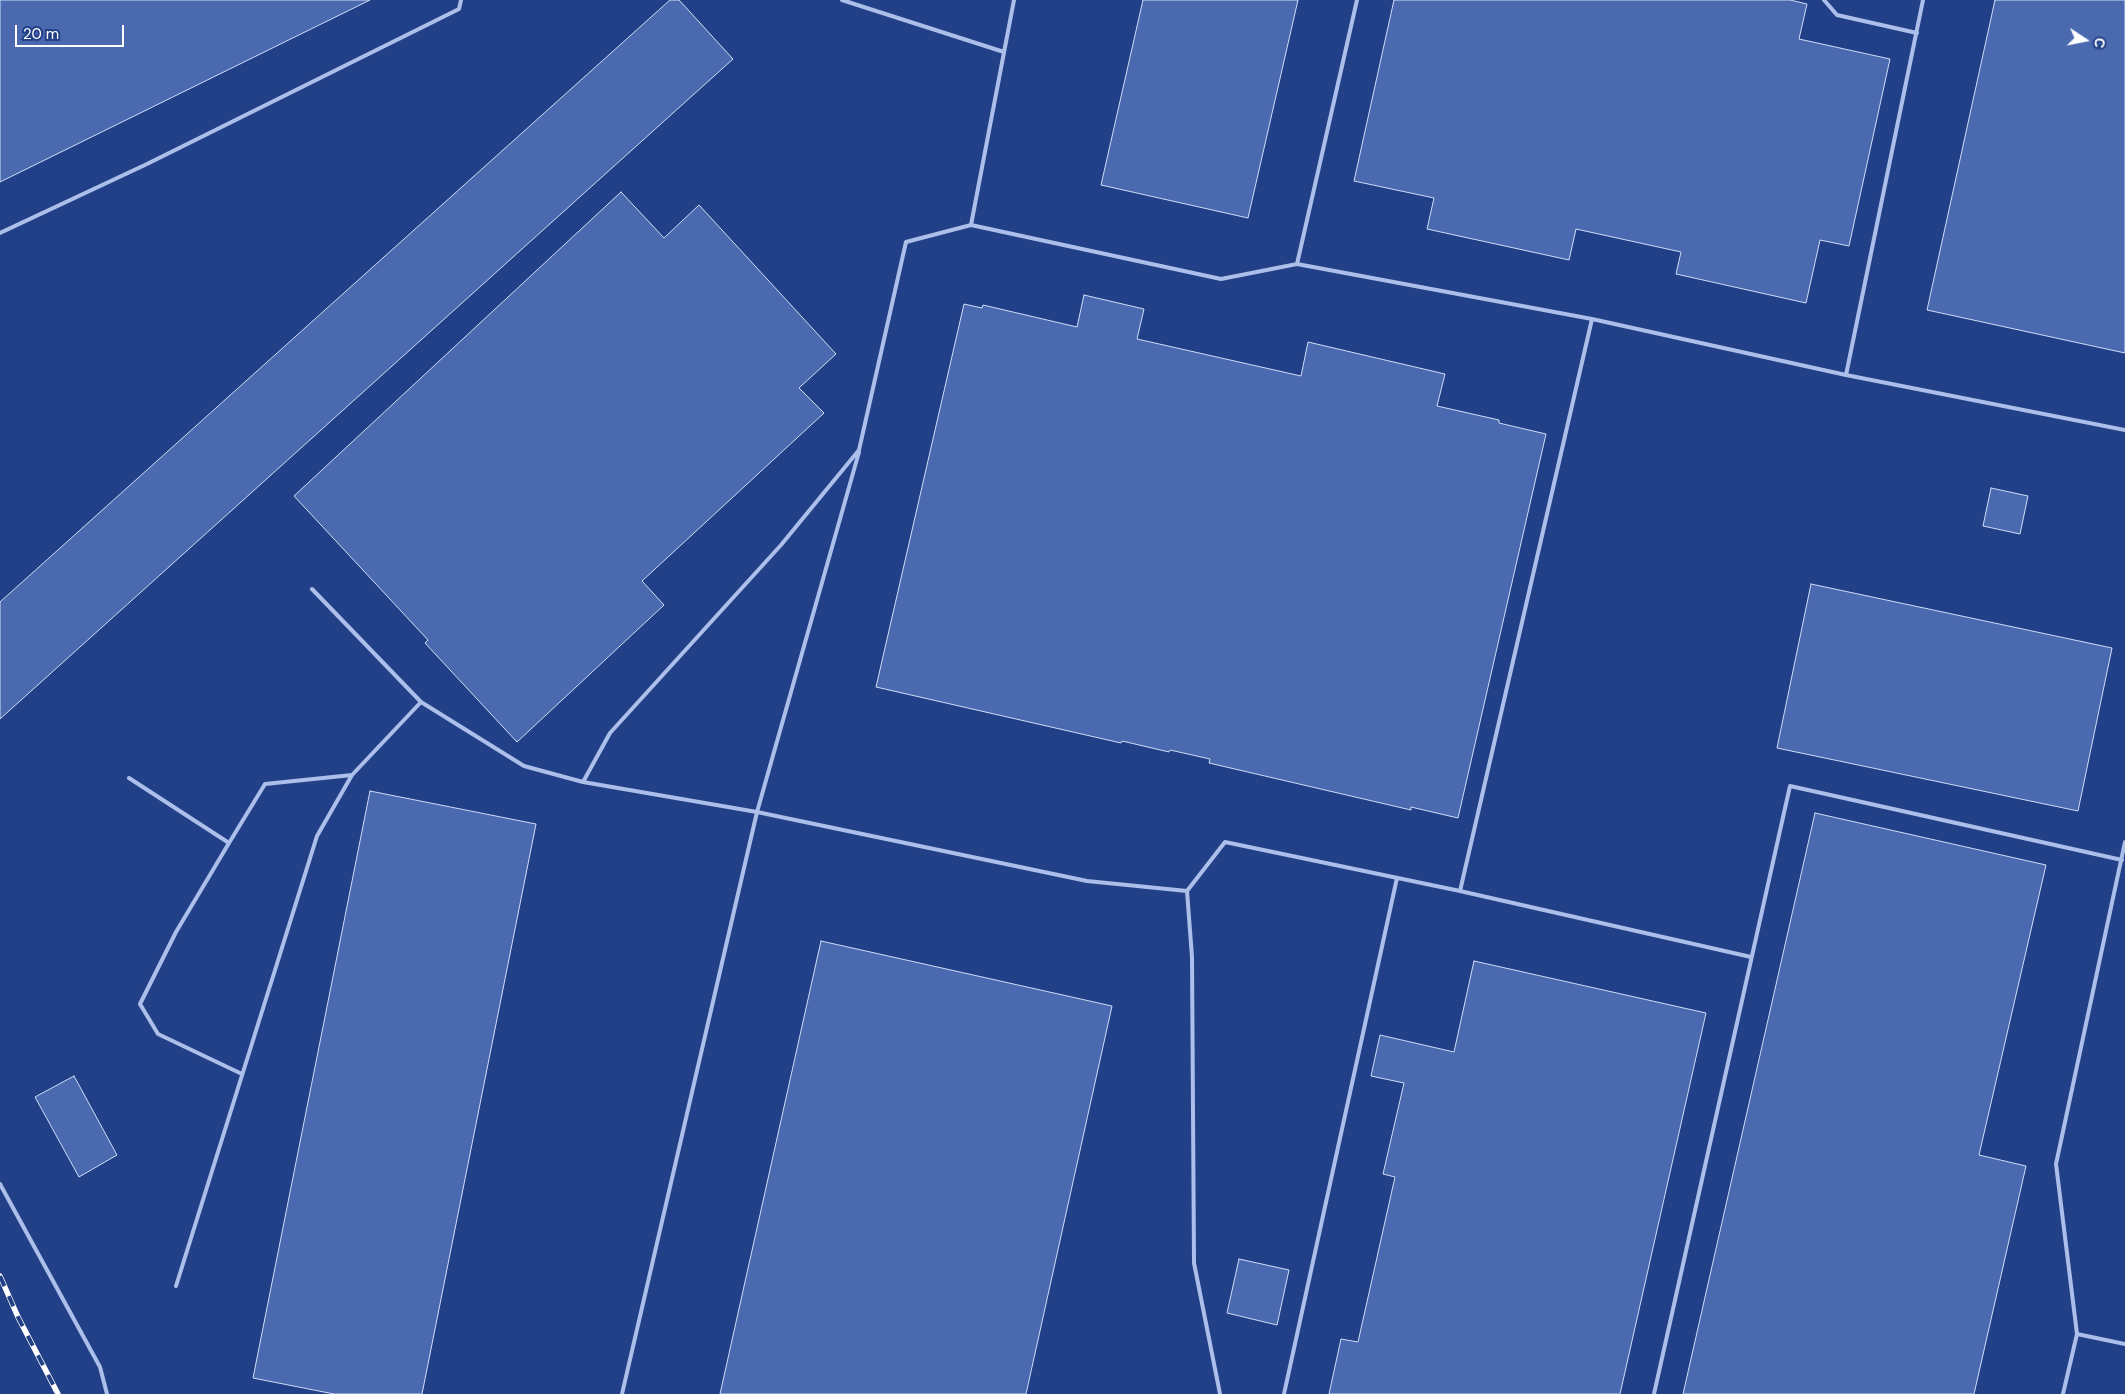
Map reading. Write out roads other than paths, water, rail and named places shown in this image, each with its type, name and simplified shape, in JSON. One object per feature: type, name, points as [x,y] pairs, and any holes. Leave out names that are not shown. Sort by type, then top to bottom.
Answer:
[{"type":"lane","points":[[0,233],[156,160],[459,9],[461,0]]},
{"type":"lane","points":[[842,0],[1004,52]]},
{"type":"lane","points":[[971,225],[1014,0]]},
{"type":"lane","points":[[1297,264],[1357,0]]},
{"type":"lane","points":[[1824,0],[1836,16],[1917,33]]},
{"type":"lane","points":[[1846,375],[1923,0]]},
{"type":"lane","points":[[622,1394],[757,812],[859,450],[906,242],[971,225],[1222,279],[1297,264],[1592,319],[1846,375],[2125,430]]},
{"type":"lane","points":[[1460,891],[1592,319]]},
{"type":"lane","points":[[583,782],[610,733],[781,545],[859,450]]},
{"type":"lane","points":[[312,589],[421,702],[524,766],[583,782],[757,812],[1086,881],[1187,891]]},
{"type":"lane","points":[[176,1286],[317,836],[352,775],[421,702]]},
{"type":"lane","points":[[242,1074],[158,1034],[140,1004],[176,932],[265,784],[352,775]]},
{"type":"lane","points":[[129,778],[230,844]]},
{"type":"lane","points":[[1654,1394],[1790,786],[2122,860]]},
{"type":"lane","points":[[1220,1394],[1194,1263],[1192,957],[1187,891],[1225,842],[1460,891],[1751,957]]},
{"type":"lane","points":[[2063,1394],[2077,1334],[2056,1164],[2125,842]]},
{"type":"lane","points":[[1284,1394],[1398,878]]},
{"type":"lane","points":[[0,1184],[100,1367],[106,1394]]},
{"type":"lane","points":[[2077,1334],[2125,1344]]},
{"type":"railway","points":[[0,1276],[18,1317],[58,1394]]}]
